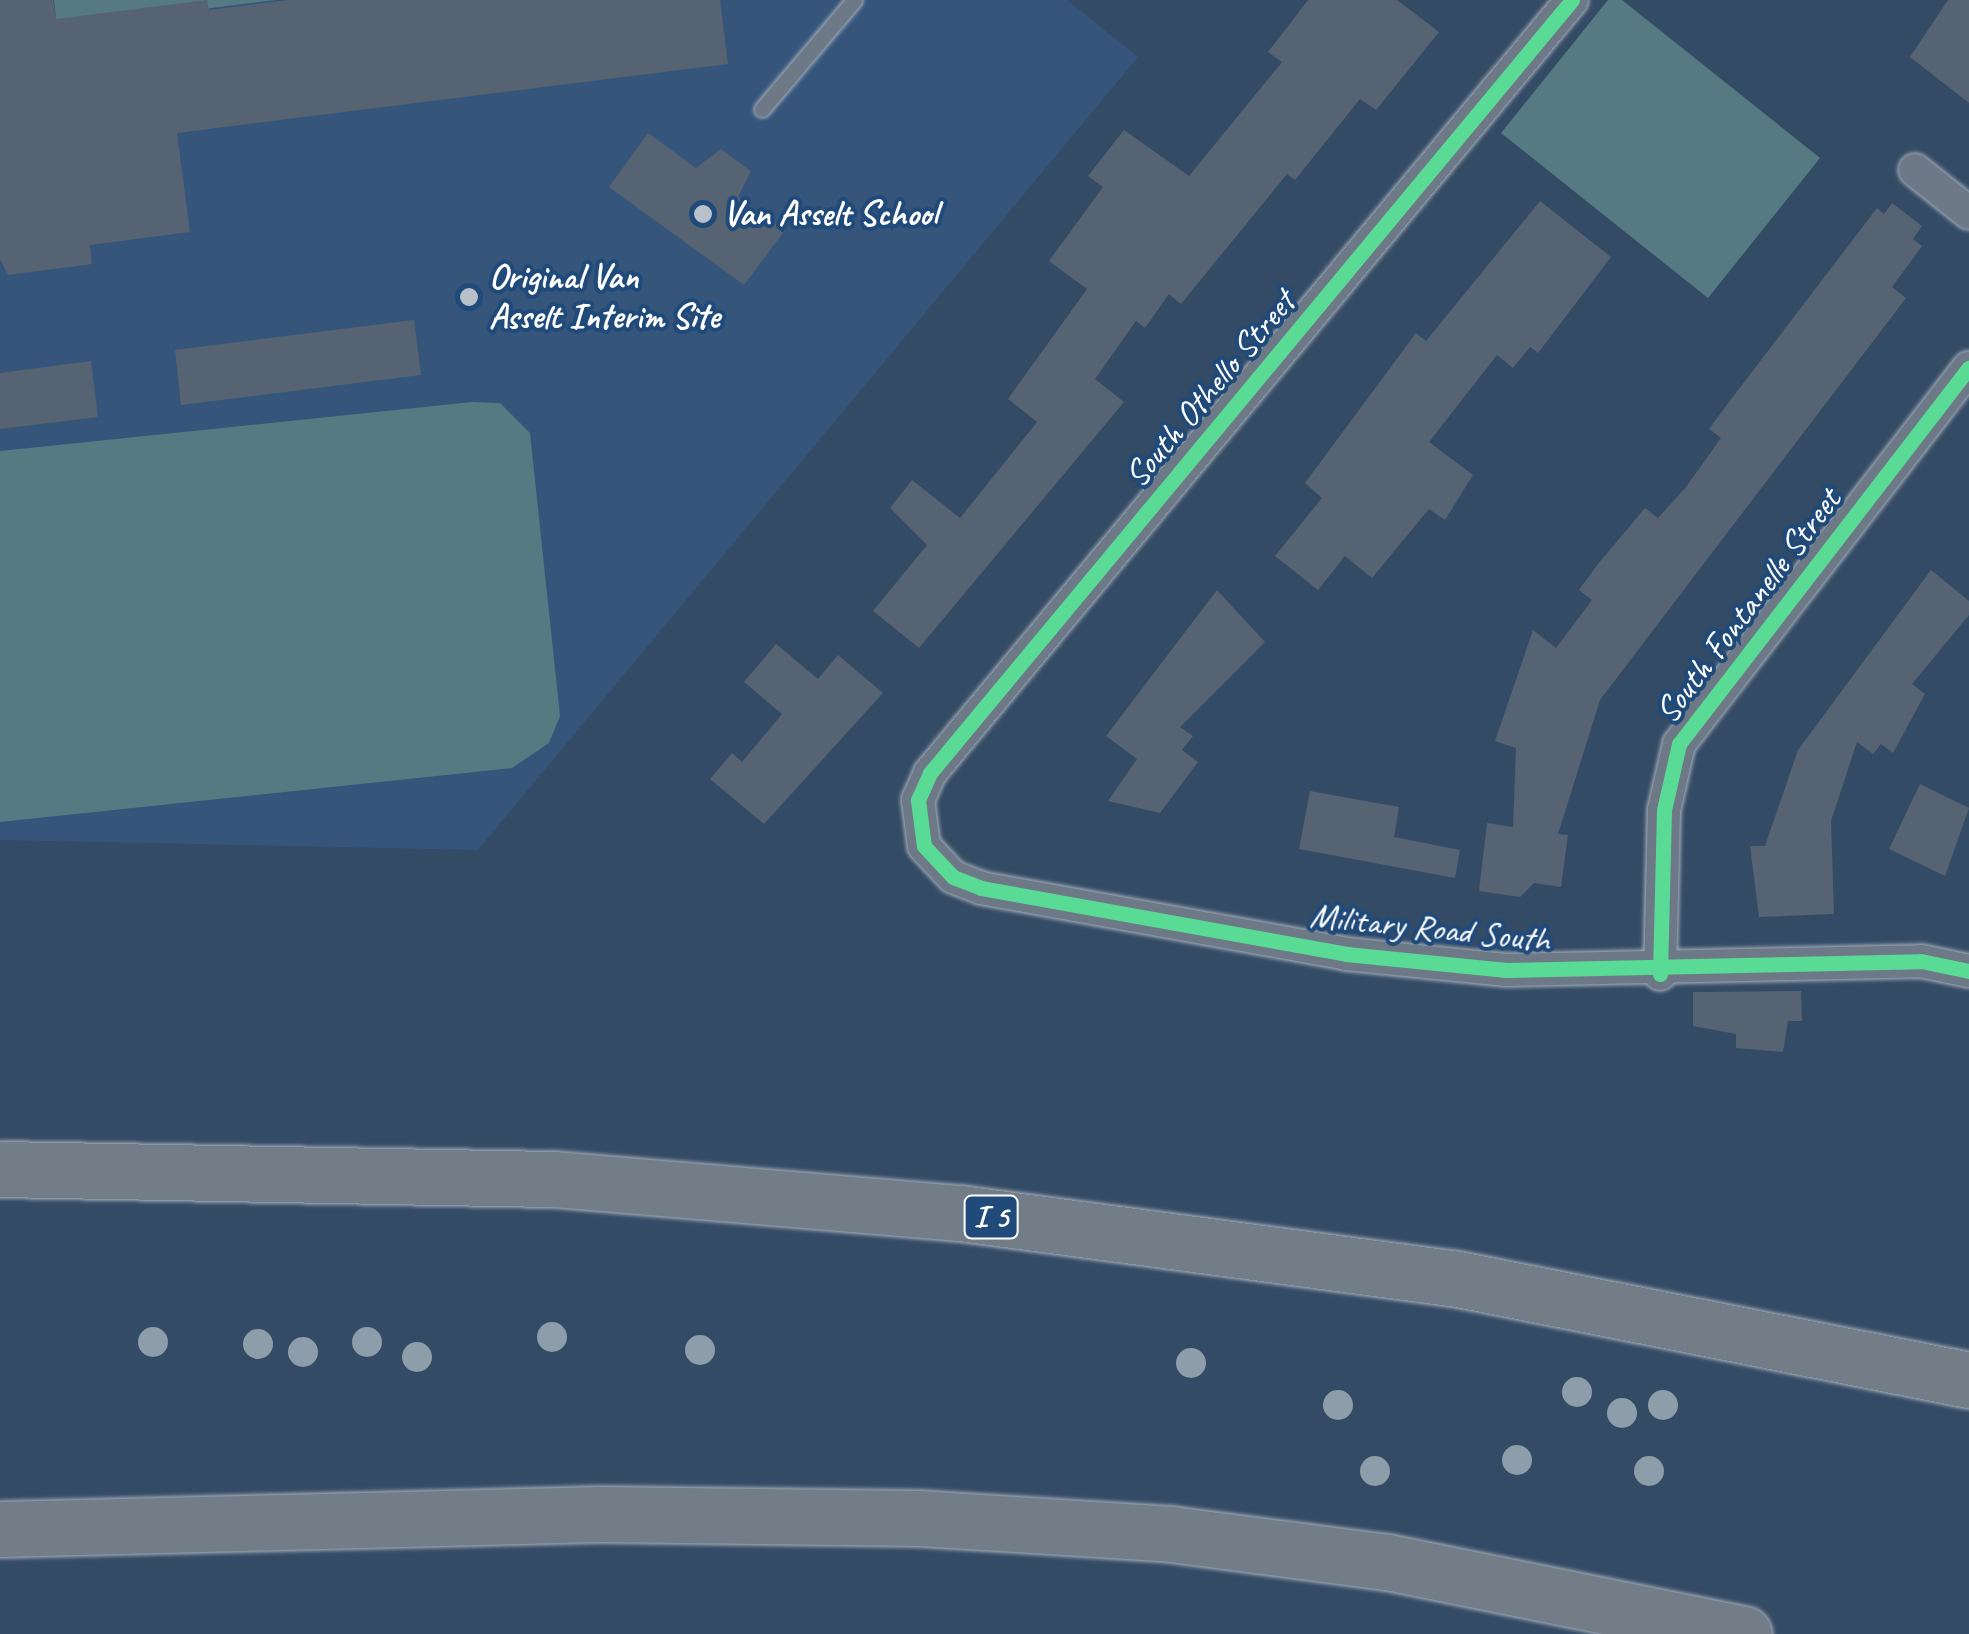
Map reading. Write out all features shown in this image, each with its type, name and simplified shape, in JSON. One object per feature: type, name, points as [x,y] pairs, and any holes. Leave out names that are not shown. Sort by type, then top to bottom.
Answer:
[{"type":"highway","name":"I 5","points":[[0,1169],[553,1179],[960,1213],[1458,1279],[1969,1380]]},
{"type":"highway","points":[[0,1530],[600,1514],[919,1518],[1171,1534],[1387,1562],[1744,1634]]},
{"type":"street","name":"South Othello Street","points":[[918,826],[930,773],[1572,0]]},
{"type":"street","points":[[1915,170],[1969,213]]},
{"type":"street","name":"South Fontanelle Street","points":[[1660,974],[1664,810],[1680,744],[1969,368]]},
{"type":"street","name":"Military Road South","points":[[918,826],[938,865],[981,888],[1346,954],[1660,974],[1869,961],[1969,971]]},
{"type":"lane","points":[[762,109],[854,0]]},
{"type":"shaded area","name":"Original Van Asselt Interim Site","points":[[0,0],[1067,0],[1138,57],[478,850],[0,840]]},
{"type":"green space","points":[[54,0],[276,0],[57,27]]},
{"type":"green space","points":[[1608,0],[1622,0],[1820,158],[1708,298],[1501,133]]},
{"type":"green space","points":[[472,402],[500,403],[530,433],[560,716],[549,743],[512,768],[0,822],[0,451]]},
{"type":"building","points":[[0,0],[53,0],[56,19],[207,0],[209,10],[288,0],[720,0],[728,64],[177,133],[190,232],[90,245],[92,264],[8,275],[0,259]]},
{"type":"building","points":[[1308,0],[1397,0],[1439,32],[1376,110],[1360,99],[1295,180],[1287,174],[1181,304],[1169,294],[1145,328],[1136,321],[1095,379],[1124,402],[919,648],[873,611],[927,545],[890,508],[912,480],[960,518],[1037,422],[1008,399],[1087,289],[1049,261],[1103,187],[1088,176],[1124,130],[1189,176],[1282,62],[1268,52]]},
{"type":"building","points":[[1948,0],[1969,0],[1969,103],[1910,57]]},
{"type":"building","name":"Van Asselt School","points":[[648,133],[696,168],[721,149],[751,171],[738,197],[785,230],[744,285],[609,187]]},
{"type":"building","points":[[1540,201],[1611,257],[1538,353],[1530,347],[1513,368],[1497,355],[1429,442],[1473,475],[1445,520],[1429,509],[1372,578],[1345,556],[1318,590],[1275,556],[1322,498],[1305,483],[1416,333],[1426,341]]},
{"type":"building","points":[[1892,203],[1922,226],[1913,239],[1922,246],[1892,287],[1906,298],[1600,700],[1558,834],[1568,835],[1561,887],[1534,883],[1520,897],[1479,891],[1487,823],[1513,827],[1516,748],[1495,741],[1533,630],[1556,648],[1592,600],[1579,590],[1598,564],[1645,508],[1658,518],[1686,487],[1721,438],[1709,429],[1877,208],[1884,214]]},
{"type":"building","points":[[414,320],[421,375],[181,405],[175,350]]},
{"type":"building","points":[[91,361],[98,417],[0,429],[0,373]]},
{"type":"building","points":[[1931,570],[1969,601],[1969,615],[1912,684],[1925,694],[1893,753],[1881,744],[1873,754],[1857,742],[1831,821],[1834,914],[1759,917],[1750,846],[1765,846],[1798,750]]},
{"type":"building","points":[[1217,590],[1265,642],[1180,727],[1193,736],[1182,750],[1198,762],[1160,813],[1108,801],[1137,759],[1106,736]]},
{"type":"building","points":[[776,644],[818,679],[838,655],[883,693],[764,824],[710,779],[732,753],[742,762],[782,714],[744,682]]},
{"type":"building","points":[[1920,784],[1969,808],[1945,876],[1889,849]]},
{"type":"building","points":[[1310,791],[1399,807],[1394,837],[1460,850],[1455,878],[1299,849]]},
{"type":"building","points":[[1801,991],[1802,1021],[1788,1021],[1783,1052],[1736,1048],[1736,1034],[1693,1026],[1693,992]]},
{"type":"cycle path","points":[[1572,0],[930,773],[918,800],[924,846],[953,877],[981,888],[1346,954],[1506,970],[1921,961],[1969,971]]},
{"type":"cycle path","points":[[1660,974],[1664,810],[1679,744],[1969,368]]},
{"type":"place","name":"Van Asselt School","points":[[703,214]]},
{"type":"place","name":"Original Van Asselt Interim Site","points":[[469,297]]}]
